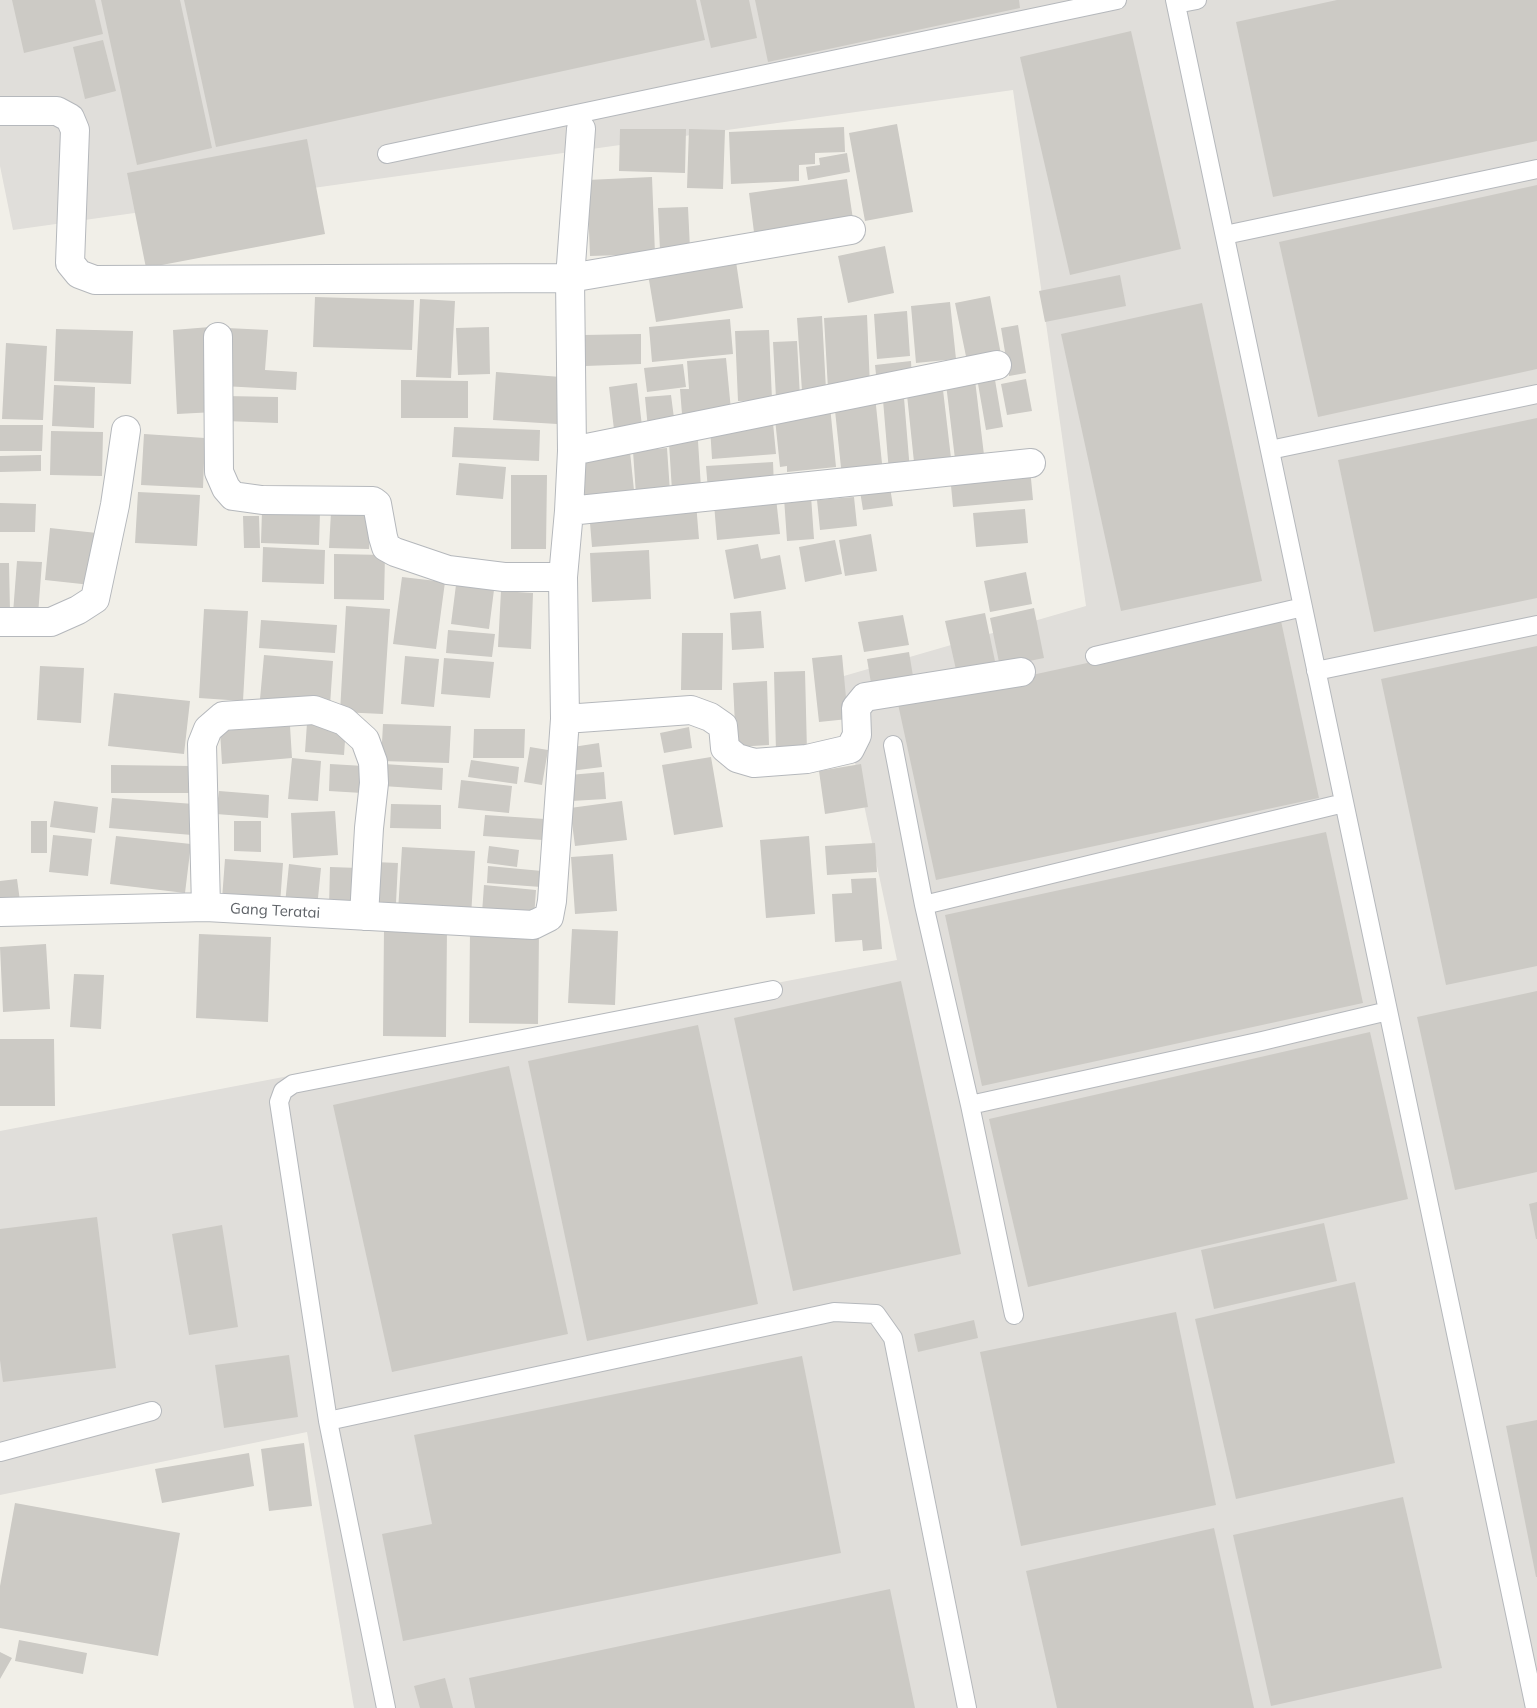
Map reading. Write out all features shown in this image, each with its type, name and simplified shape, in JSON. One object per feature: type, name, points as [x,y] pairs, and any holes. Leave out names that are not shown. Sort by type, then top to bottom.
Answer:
[{"type":"street","points":[[0,111],[57,111],[70,118],[74,130],[70,263],[79,274],[95,280],[570,278],[851,230]]},
{"type":"street","points":[[581,129],[570,278],[572,452],[563,577],[564,719],[691,710],[710,717],[723,726],[725,748],[737,758],[754,763],[807,759],[850,749],[857,735],[856,708],[865,697],[1021,672]]},
{"type":"street","points":[[218,337],[219,472],[226,488],[233,496],[262,500],[373,501],[378,504],[386,547],[395,552],[448,570],[504,577],[563,577]]},
{"type":"street","points":[[572,452],[997,365]]},
{"type":"street","points":[[0,622],[51,622],[78,610],[95,599],[115,505],[126,430]]},
{"type":"street","points":[[569,511],[1031,463]]},
{"type":"street","points":[[206,907],[202,744],[208,729],[223,716],[314,710],[344,721],[365,740],[373,762],[374,783],[369,828],[364,916]]},
{"type":"street","name":"Gang Teratai","points":[[0,912],[206,907],[533,925],[549,917],[552,901],[564,719]]},
{"type":"lane","points":[[387,154],[1117,0]]},
{"type":"lane","points":[[1197,0],[1176,2],[1535,1708]]},
{"type":"lane","points":[[1225,235],[1537,169]]},
{"type":"lane","points":[[1270,450],[1537,394]]},
{"type":"lane","points":[[1095,656],[1303,607]]},
{"type":"lane","points":[[1316,671],[1537,624]]},
{"type":"lane","points":[[893,744],[924,905],[970,1105],[1014,1315]]},
{"type":"lane","points":[[924,905],[1344,803]]},
{"type":"lane","points":[[386,1708],[328,1421],[279,1102],[283,1091],[293,1084],[774,990]]},
{"type":"lane","points":[[970,1105],[1262,1041],[1388,1011]]},
{"type":"lane","points":[[328,1421],[834,1312],[876,1314],[893,1338],[967,1708]]},
{"type":"lane","points":[[0,1452],[152,1411]]},
{"type":"shaded area","points":[[0,0],[1537,0],[1537,1708],[354,1708],[307,1432],[0,1495],[0,1131],[897,960],[837,678],[1086,606],[1013,90],[13,230],[0,166]]},
{"type":"building","points":[[12,0],[95,0],[103,34],[24,53]]},
{"type":"building","points":[[101,0],[180,0],[212,148],[137,165]]},
{"type":"building","points":[[184,0],[696,0],[705,40],[216,147]]},
{"type":"building","points":[[700,0],[749,0],[757,38],[711,48]]},
{"type":"building","points":[[755,0],[1019,0],[1020,8],[768,62]]},
{"type":"building","points":[[1337,0],[1537,0],[1537,141],[1273,197],[1236,22]]},
{"type":"building","points":[[1131,31],[1181,249],[1070,275],[1020,57]]},
{"type":"building","points":[[103,40],[116,91],[85,99],[73,47]]},
{"type":"building","points":[[897,124],[913,212],[865,221],[849,133]]},
{"type":"building","points":[[844,127],[845,152],[815,153],[815,164],[799,165],[799,181],[731,184],[729,132]]},
{"type":"building","points":[[620,129],[686,129],[685,173],[619,171]]},
{"type":"building","points":[[689,129],[725,130],[723,189],[687,188]]},
{"type":"building","points":[[307,139],[325,234],[146,268],[127,173]]},
{"type":"building","points":[[847,153],[850,172],[808,180],[806,167],[820,165],[819,158]]},
{"type":"building","points":[[652,177],[655,254],[590,256],[587,180]]},
{"type":"building","points":[[847,179],[854,226],[755,240],[749,193]]},
{"type":"building","points":[[1537,185],[1537,369],[1318,417],[1279,242]]},
{"type":"building","points":[[688,207],[690,249],[660,250],[658,208]]},
{"type":"building","points":[[885,246],[894,293],[848,303],[838,256]]},
{"type":"building","points":[[735,255],[743,308],[656,322],[647,268]]},
{"type":"building","points":[[1120,275],[1126,306],[1045,322],[1039,291]]},
{"type":"building","points":[[990,296],[1002,360],[968,366],[955,303]]},
{"type":"building","points":[[315,297],[414,300],[412,350],[313,347]]},
{"type":"building","points":[[420,299],[455,301],[451,378],[416,377]]},
{"type":"building","points":[[950,302],[956,359],[916,363],[911,306]]},
{"type":"building","points":[[1202,303],[1262,581],[1121,611],[1061,334]]},
{"type":"building","points":[[907,311],[910,356],[877,359],[874,314]]},
{"type":"building","points":[[867,315],[870,387],[828,389],[824,318]]},
{"type":"building","points":[[822,316],[826,390],[802,391],[797,318]]},
{"type":"building","points":[[730,319],[733,354],[652,362],[649,327]]},
{"type":"building","points":[[1018,325],[1026,373],[1009,376],[1001,328]]},
{"type":"building","points":[[210,327],[215,412],[177,414],[173,330]]},
{"type":"building","points":[[489,327],[490,374],[458,375],[456,328]]},
{"type":"building","points":[[227,328],[268,330],[265,370],[297,372],[296,390],[223,386]]},
{"type":"building","points":[[56,329],[133,331],[131,384],[54,381]]},
{"type":"building","points":[[769,330],[772,400],[738,401],[735,331]]},
{"type":"building","points":[[641,334],[641,364],[585,366],[583,335]]},
{"type":"building","points":[[797,341],[800,397],[776,398],[773,342]]},
{"type":"building","points":[[6,343],[47,346],[43,420],[2,419]]},
{"type":"building","points":[[726,358],[731,410],[682,414],[680,389],[689,389],[687,361]]},
{"type":"building","points":[[911,361],[912,380],[877,384],[875,365]]},
{"type":"building","points":[[683,364],[686,387],[647,392],[644,368]]},
{"type":"building","points":[[496,372],[561,377],[557,424],[493,420]]},
{"type":"building","points":[[994,374],[1003,427],[986,430],[977,378]]},
{"type":"building","points":[[1026,379],[1032,411],[1007,415],[1001,384]]},
{"type":"building","points":[[401,380],[468,381],[468,418],[401,418]]},
{"type":"building","points":[[975,380],[984,455],[955,459],[946,384]]},
{"type":"building","points":[[637,383],[643,435],[615,438],[609,387]]},
{"type":"building","points":[[54,385],[95,387],[94,428],[52,426]]},
{"type":"building","points":[[943,390],[951,458],[914,462],[907,395]]},
{"type":"building","points":[[671,395],[675,426],[648,429],[645,397]]},
{"type":"building","points":[[225,396],[278,397],[278,423],[225,421]]},
{"type":"building","points":[[875,396],[883,473],[842,477],[834,401]]},
{"type":"building","points":[[904,398],[910,471],[889,472],[883,400]]},
{"type":"building","points":[[830,406],[836,467],[787,472],[787,466],[780,467],[775,419]]},
{"type":"building","points":[[1537,418],[1537,598],[1374,632],[1338,460]]},
{"type":"building","points":[[773,423],[776,454],[712,459],[710,427]]},
{"type":"building","points":[[0,425],[43,425],[42,451],[0,451]]},
{"type":"building","points":[[454,427],[540,430],[539,461],[452,457]]},
{"type":"building","points":[[51,431],[103,432],[102,476],[50,475]]},
{"type":"building","points":[[144,434],[205,438],[203,488],[141,485]]},
{"type":"building","points":[[698,441],[701,488],[672,491],[669,443]]},
{"type":"building","points":[[667,448],[670,492],[636,495],[633,451]]},
{"type":"building","points":[[630,452],[635,500],[586,505],[581,458]]},
{"type":"building","points":[[41,455],[41,471],[0,472],[0,456]]},
{"type":"building","points":[[773,462],[774,486],[708,490],[706,466]]},
{"type":"building","points":[[459,463],[506,467],[503,499],[456,495]]},
{"type":"building","points":[[1030,468],[1033,500],[953,507],[950,475]]},
{"type":"building","points":[[511,475],[547,475],[546,549],[511,549]]},
{"type":"building","points":[[889,481],[893,506],[863,510],[859,485]]},
{"type":"building","points":[[138,492],[200,495],[197,546],[135,543]]},
{"type":"building","points":[[811,496],[814,539],[787,541],[784,498]]},
{"type":"building","points":[[854,497],[857,526],[820,530],[817,500]]},
{"type":"building","points":[[776,498],[780,534],[717,540],[714,504]]},
{"type":"building","points":[[0,503],[36,504],[35,532],[0,532]]},
{"type":"building","points":[[696,503],[699,539],[592,547],[589,511]]},
{"type":"building","points":[[1025,509],[1028,543],[976,547],[973,513]]},
{"type":"building","points":[[262,510],[320,512],[319,545],[261,543]]},
{"type":"building","points":[[331,512],[371,513],[369,549],[329,548]]},
{"type":"building","points":[[243,516],[259,516],[260,548],[244,548]]},
{"type":"building","points":[[50,528],[97,533],[91,585],[45,580]]},
{"type":"building","points":[[871,534],[877,571],[845,576],[839,540]]},
{"type":"building","points":[[835,540],[842,574],[805,582],[799,547]]},
{"type":"building","points":[[758,544],[761,559],[780,555],[786,589],[734,599],[725,550]]},
{"type":"building","points":[[263,547],[325,550],[324,584],[262,582]]},
{"type":"building","points":[[649,550],[651,599],[592,602],[590,553]]},
{"type":"building","points":[[334,554],[385,555],[384,600],[334,599]]},
{"type":"building","points":[[17,561],[42,562],[38,615],[13,613]]},
{"type":"building","points":[[0,563],[9,563],[10,612],[0,612]]},
{"type":"building","points":[[1026,572],[1032,604],[990,612],[984,581]]},
{"type":"building","points":[[402,577],[445,582],[436,649],[393,644]]},
{"type":"building","points":[[456,585],[494,590],[489,629],[451,624]]},
{"type":"building","points":[[501,591],[533,593],[531,649],[498,647]]},
{"type":"building","points":[[346,606],[390,609],[383,714],[340,712]]},
{"type":"building","points":[[1034,608],[1044,658],[1000,667],[990,618]]},
{"type":"building","points":[[204,609],[248,611],[243,701],[199,698]]},
{"type":"building","points":[[761,611],[764,648],[732,650],[730,613]]},
{"type":"building","points":[[985,613],[996,666],[957,674],[945,621]]},
{"type":"building","points":[[903,615],[909,645],[864,652],[858,622]]},
{"type":"building","points":[[261,620],[337,625],[335,653],[259,648]]},
{"type":"building","points":[[1281,621],[1319,798],[936,880],[898,704]]},
{"type":"building","points":[[448,630],[495,634],[492,657],[446,653]]},
{"type":"building","points":[[682,633],[723,633],[722,690],[681,690]]},
{"type":"building","points":[[1537,646],[1537,966],[1446,985],[1381,679]]},
{"type":"building","points":[[909,652],[914,682],[872,689],[867,659]]},
{"type":"building","points":[[264,655],[333,661],[330,705],[260,699]]},
{"type":"building","points":[[842,655],[848,719],[819,722],[812,658]]},
{"type":"building","points":[[405,656],[439,659],[434,707],[401,704]]},
{"type":"building","points":[[444,658],[494,662],[490,698],[441,694]]},
{"type":"building","points":[[40,666],[84,668],[81,723],[37,720]]},
{"type":"building","points":[[805,671],[807,752],[776,752],[774,672]]},
{"type":"building","points":[[767,681],[769,745],[736,747],[733,683]]},
{"type":"building","points":[[114,693],[190,701],[184,754],[108,746]]},
{"type":"building","points":[[307,723],[346,727],[344,755],[305,752]]},
{"type":"building","points":[[383,724],[451,726],[449,763],[381,761]]},
{"type":"building","points":[[290,726],[292,758],[222,764],[220,731]]},
{"type":"building","points":[[689,727],[692,748],[664,753],[660,733]]},
{"type":"building","points":[[474,729],[525,729],[524,758],[473,758]]},
{"type":"building","points":[[599,743],[602,767],[570,771],[566,748]]},
{"type":"building","points":[[530,747],[548,750],[542,785],[524,782]]},
{"type":"building","points":[[711,757],[723,827],[674,835],[662,765]]},
{"type":"building","points":[[292,758],[321,761],[318,801],[288,799]]},
{"type":"building","points":[[471,760],[519,767],[517,784],[468,777]]},
{"type":"building","points":[[330,764],[364,766],[362,793],[329,791]]},
{"type":"building","points":[[384,764],[443,768],[442,790],[383,786]]},
{"type":"building","points":[[861,764],[868,807],[825,814],[819,771]]},
{"type":"building","points":[[111,765],[193,766],[193,793],[111,793]]},
{"type":"building","points":[[604,772],[606,799],[571,801],[569,775]]},
{"type":"building","points":[[461,780],[512,786],[509,813],[458,808]]},
{"type":"building","points":[[219,791],[269,795],[268,818],[216,814]]},
{"type":"building","points":[[112,798],[194,804],[192,835],[109,828]]},
{"type":"building","points":[[54,801],[98,807],[95,833],[50,827]]},
{"type":"building","points":[[622,801],[627,840],[575,846],[570,808]]},
{"type":"building","points":[[391,804],[441,805],[441,829],[390,828]]},
{"type":"building","points":[[335,811],[338,855],[293,858],[291,813]]},
{"type":"building","points":[[485,815],[545,819],[543,840],[483,836]]},
{"type":"building","points":[[31,821],[47,821],[47,853],[31,853]]},
{"type":"building","points":[[234,821],[261,821],[261,852],[234,851]]},
{"type":"building","points":[[1326,832],[1363,1003],[982,1086],[945,915]]},
{"type":"building","points":[[53,835],[92,839],[88,876],[49,872]]},
{"type":"building","points":[[116,836],[191,844],[185,893],[110,884]]},
{"type":"building","points":[[809,836],[815,914],[766,918],[760,840]]},
{"type":"building","points":[[875,843],[877,872],[827,875],[825,846]]},
{"type":"building","points":[[489,846],[519,850],[517,867],[487,863]]},
{"type":"building","points":[[402,847],[475,851],[471,916],[398,911]]},
{"type":"building","points":[[613,854],[617,911],[575,914],[571,857]]},
{"type":"building","points":[[225,859],[283,863],[280,904],[222,899]]},
{"type":"building","points":[[374,862],[398,863],[396,903],[372,903]]},
{"type":"building","points":[[289,864],[321,868],[317,908],[285,904]]},
{"type":"building","points":[[488,866],[542,871],[541,887],[487,883]]},
{"type":"building","points":[[330,867],[359,868],[359,907],[329,907]]},
{"type":"building","points":[[876,878],[882,949],[863,951],[862,940],[835,942],[832,894],[852,893],[851,879]]},
{"type":"building","points":[[17,879],[20,901],[0,904],[0,881]]},
{"type":"building","points":[[484,885],[536,890],[534,917],[482,913]]},
{"type":"building","points":[[384,927],[447,927],[446,1037],[383,1036]]},
{"type":"building","points":[[572,929],[618,931],[615,1005],[568,1003]]},
{"type":"building","points":[[470,932],[539,932],[538,1024],[469,1023]]},
{"type":"building","points":[[199,934],[271,937],[268,1022],[196,1018]]},
{"type":"building","points":[[46,944],[50,1009],[3,1012],[0,947]]},
{"type":"building","points":[[74,974],[104,975],[101,1029],[70,1027]]},
{"type":"building","points":[[901,981],[961,1254],[793,1291],[734,1018]]},
{"type":"building","points":[[1537,991],[1537,1172],[1455,1190],[1417,1017]]},
{"type":"building","points":[[698,1025],[758,1304],[587,1341],[528,1061]]},
{"type":"building","points":[[1370,1032],[1408,1199],[1028,1287],[989,1119]]},
{"type":"building","points":[[0,1039],[54,1039],[55,1106],[0,1106]]},
{"type":"building","points":[[509,1066],[568,1334],[392,1372],[333,1105]]},
{"type":"building","points":[[1537,1202],[1537,1239],[1536,1239],[1529,1204]]},
{"type":"building","points":[[97,1217],[116,1368],[3,1382],[0,1360],[0,1229]]},
{"type":"building","points":[[1324,1223],[1337,1281],[1214,1309],[1201,1250]]},
{"type":"building","points":[[222,1225],[238,1327],[189,1335],[172,1234]]},
{"type":"building","points":[[1355,1282],[1395,1463],[1236,1499],[1195,1319]]},
{"type":"building","points":[[1176,1312],[1216,1505],[1021,1546],[980,1352]]},
{"type":"building","points":[[974,1320],[978,1338],[918,1352],[914,1334]]},
{"type":"building","points":[[289,1355],[298,1417],[224,1428],[215,1365]]},
{"type":"building","points":[[802,1356],[841,1553],[403,1641],[382,1534],[432,1524],[414,1435]]},
{"type":"building","points":[[1537,1420],[1537,1577],[1536,1577],[1506,1426]]},
{"type":"building","points":[[304,1443],[312,1506],[269,1511],[261,1449]]},
{"type":"building","points":[[249,1453],[254,1486],[162,1503],[155,1469]]},
{"type":"building","points":[[1403,1497],[1442,1668],[1271,1706],[1233,1535]]},
{"type":"building","points":[[15,1503],[180,1533],[158,1656],[0,1628],[0,1586]]},
{"type":"building","points":[[1214,1528],[1254,1708],[1057,1708],[1026,1571]]},
{"type":"building","points":[[890,1589],[915,1708],[475,1708],[469,1678]]},
{"type":"building","points":[[19,1640],[87,1653],[83,1674],[15,1661]]},
{"type":"building","points":[[0,1652],[12,1658],[0,1679]]},
{"type":"building","points":[[445,1678],[453,1708],[420,1708],[414,1686]]}]
